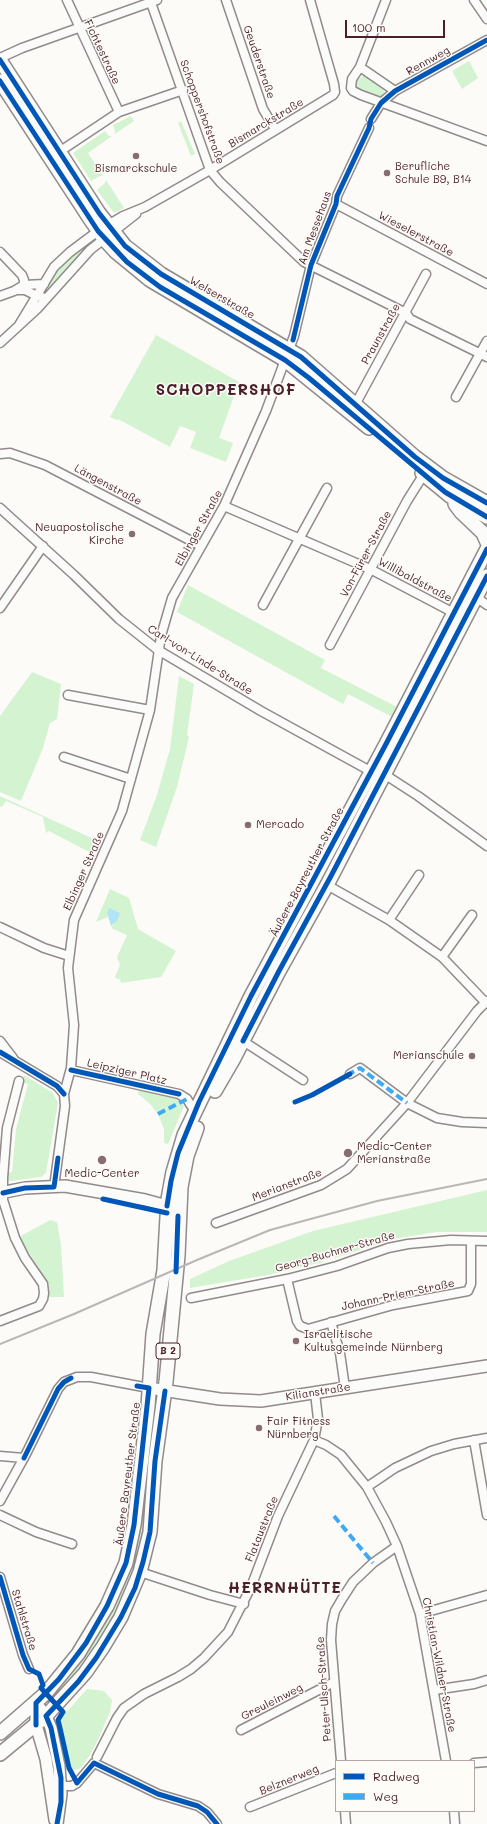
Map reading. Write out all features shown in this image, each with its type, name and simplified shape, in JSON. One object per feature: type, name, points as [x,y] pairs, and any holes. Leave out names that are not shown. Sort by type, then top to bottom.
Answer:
[{"type":"main road","name":"Welserstraße","points":[[0,59],[59,152],[105,232]]},
{"type":"main road","name":"Welserstraße","points":[[0,81],[127,262],[150,280],[287,355],[450,496],[487,517]]},
{"type":"main road","name":"Welserstraße","points":[[287,355],[304,360],[430,470],[487,503]]},
{"type":"main road","points":[[450,496],[461,512],[483,533],[487,542]]},
{"type":"main road","name":"Äußere Bayreuther Straße","points":[[0,1752],[36,1725],[78,1682],[100,1653],[127,1606],[140,1572],[150,1532],[178,1256],[171,1212],[192,1140],[217,1086],[243,1041],[327,885],[384,774],[441,653],[454,614],[487,550]]},
{"type":"main road","name":"Äußere Bayreuther Straße","points":[[0,1733],[36,1703],[61,1676],[86,1643],[107,1606],[122,1574],[133,1531],[145,1430],[153,1334],[164,1270],[171,1212],[172,1176],[178,1153],[195,1112],[252,996],[372,772],[487,576]]},
{"type":"main road","points":[[1,1193],[25,1188],[65,1186],[129,1197],[171,1212]]},
{"type":"main road","name":"Kilianstraße","points":[[149,1388],[210,1398],[246,1401],[268,1400],[487,1366]]},
{"type":"main road","points":[[145,1430],[151,1428],[159,1432]]},
{"type":"main road","points":[[36,1703],[46,1716],[51,1728],[56,1752],[61,1786],[56,1824]]},
{"type":"main road","points":[[36,1703],[36,1725],[46,1759],[56,1824]]},
{"type":"main road","points":[[0,1747],[0,1752]]},
{"type":"street","name":"Fichtestraße","points":[[67,0],[118,112]]},
{"type":"street","name":"Geuderstraße","points":[[226,0],[263,109],[275,129]]},
{"type":"street","name":"Bismarckstraße","points":[[19,324],[54,267],[70,252],[210,170],[331,96],[335,92],[310,0]]},
{"type":"street","points":[[386,0],[360,67],[352,79],[351,88],[361,96],[487,141]]},
{"type":"street","points":[[474,0],[487,19]]},
{"type":"street","points":[[0,59],[22,48],[152,1]]},
{"type":"street","name":"Schoppershofstraße","points":[[152,1],[210,170],[220,182],[304,262],[406,313],[410,319],[483,355]]},
{"type":"street","name":"Rennweg","points":[[381,103],[395,91],[487,40]]},
{"type":"street","points":[[360,67],[395,91]]},
{"type":"street","points":[[59,152],[118,112],[183,90]]},
{"type":"street","points":[[371,119],[381,103]]},
{"type":"street","name":"Am Messehaus","points":[[287,355],[302,307],[311,266],[336,204],[337,196],[369,128]]},
{"type":"street","name":"Wieselerstraße","points":[[336,204],[487,284]]},
{"type":"street","name":"Bismarckstraße","points":[[19,324],[37,309],[105,232]]},
{"type":"street","points":[[0,252],[22,275],[24,285]]},
{"type":"street","name":"Praunstraße","points":[[355,405],[426,274]]},
{"type":"street","points":[[0,296],[14,291],[24,285],[44,284]]},
{"type":"street","points":[[14,291],[25,290],[37,296],[47,297]]},
{"type":"street","points":[[0,343],[19,324]]},
{"type":"street","points":[[456,397],[483,355],[487,341]]},
{"type":"street","name":"Elbinger Straße","points":[[71,1070],[74,1025],[68,968],[74,920],[114,831],[131,779],[150,710],[163,625],[172,598],[224,506],[266,411],[287,355]]},
{"type":"street","name":"Längenstraße","points":[[0,454],[14,454],[45,464],[201,546]]},
{"type":"street","name":"Von-Fürer-Straße","points":[[330,645],[412,491],[424,474]]},
{"type":"street","points":[[263,605],[327,488]]},
{"type":"street","name":"Willibaldstraße","points":[[224,506],[370,569],[454,614]]},
{"type":"street","name":"Carl-von-Linde-Straße","points":[[0,508],[43,546],[119,619],[158,650],[261,711],[372,772]]},
{"type":"street","points":[[0,608],[43,546]]},
{"type":"street","points":[[476,597],[487,605]]},
{"type":"street","points":[[68,695],[150,710]]},
{"type":"street","points":[[64,757],[131,779]]},
{"type":"street","points":[[384,774],[418,796],[487,846]]},
{"type":"street","points":[[389,920],[418,875]]},
{"type":"street","points":[[327,885],[389,920],[442,957],[486,1001]]},
{"type":"street","points":[[442,957],[472,915]]},
{"type":"street","points":[[0,926],[44,948],[69,956]]},
{"type":"street","name":"Merianstraße","points":[[216,1223],[321,1185],[347,1170],[407,1103],[476,1011],[486,1001]]},
{"type":"street","points":[[0,1041],[15,1060]]},
{"type":"street","points":[[243,1041],[303,1080]]},
{"type":"street","points":[[0,1052],[56,1086],[64,1094]]},
{"type":"street","points":[[350,1074],[360,1068],[407,1103],[444,1120],[487,1123]]},
{"type":"street","name":"Leipziger Platz","points":[[54,1187],[65,1106],[64,1094],[71,1070],[179,1094],[187,1100],[195,1112]]},
{"type":"street","points":[[0,1321],[39,1306],[44,1294],[44,1284],[25,1258],[15,1238],[1,1193],[3,1128],[19,1081]]},
{"type":"street","name":"Georg-Buchner-Straße","points":[[191,1298],[287,1279],[337,1266],[388,1248],[435,1241],[487,1242]]},
{"type":"street","name":"Johann-Priem-Straße","points":[[331,1322],[393,1305],[468,1291],[471,1284],[471,1241]]},
{"type":"street","points":[[287,1279],[296,1321],[300,1326],[308,1329],[331,1322],[340,1353],[345,1388]]},
{"type":"street","points":[[0,1501],[24,1458],[58,1389],[64,1382],[77,1377],[91,1377],[149,1388]]},
{"type":"street","name":"Flataustraße","points":[[61,1786],[72,1786],[77,1783],[96,1760],[117,1718],[124,1708],[144,1694],[178,1677],[204,1658],[228,1632],[244,1604],[282,1507],[314,1440],[318,1419],[315,1393]]},
{"type":"street","points":[[367,1487],[413,1458],[431,1451],[487,1438]]},
{"type":"street","name":"Christian-Wildner-Straße","points":[[314,1440],[326,1445],[341,1455],[367,1487],[397,1546],[420,1614],[446,1760]]},
{"type":"street","points":[[474,1440],[487,1515]]},
{"type":"street","points":[[0,1456],[24,1458]]},
{"type":"street","points":[[0,1515],[36,1532],[72,1544]]},
{"type":"street","name":"Peter-Ulsch-Straße","points":[[340,1760],[331,1640],[335,1611],[360,1575],[397,1546]]},
{"type":"street","points":[[140,1572],[210,1595],[244,1604]]},
{"type":"street","name":"Stahlstraße","points":[[0,1577],[23,1655],[29,1669]]},
{"type":"street","points":[[420,1614],[487,1595]]},
{"type":"street","points":[[434,1690],[487,1680]]},
{"type":"street","name":"Greuleinweg","points":[[241,1730],[334,1682]]},
{"type":"street","points":[[96,1760],[158,1794],[198,1806],[207,1812],[217,1824]]},
{"type":"street","points":[[475,1763],[487,1762]]},
{"type":"street","name":"Belznerweg","points":[[250,1808],[335,1773]]},
{"type":"street","points":[[345,1812],[346,1824]]},
{"type":"street","points":[[454,1812],[455,1824]]},
{"type":"green space","points":[[469,61],[478,78],[462,89],[452,71]]},
{"type":"green space","points":[[363,76],[368,76],[383,87],[384,92],[382,96],[375,96],[356,86],[357,80]]},
{"type":"green space","points":[[131,116],[134,121],[115,134],[113,125]]},
{"type":"green space","points":[[181,121],[195,154],[191,156],[178,123]]},
{"type":"green space","points":[[105,131],[109,136],[112,136],[88,153],[103,176],[91,181],[73,153]]},
{"type":"green space","points":[[106,180],[124,208],[114,213],[97,190],[105,183]]},
{"type":"green space","points":[[93,240],[47,293],[42,293],[56,271],[65,261]]},
{"type":"green space","points":[[156,335],[239,382],[219,438],[233,443],[226,462],[190,448],[196,432],[180,426],[170,447],[118,419],[117,420],[110,417]]},
{"type":"green space","points":[[188,585],[325,660],[321,668],[397,707],[392,717],[348,694],[343,704],[177,612]]},
{"type":"green space","points":[[32,672],[61,684],[57,719],[50,723],[43,748],[21,801],[0,792],[0,716]]},
{"type":"green space","points":[[179,676],[194,684],[187,735],[189,737],[177,787],[156,847],[140,840],[157,795],[170,749]]},
{"type":"green space","points":[[0,796],[98,841],[93,854],[49,831],[46,833],[43,817],[6,801],[2,807],[0,806]]},
{"type":"green space","points":[[110,889],[129,898],[138,929],[176,951],[161,977],[121,983],[120,979],[115,977],[120,965],[117,957],[127,935],[113,929],[111,926],[114,925],[107,913],[108,917],[96,922]]},
{"type":"green space","points":[[24,1075],[53,1093],[58,1103],[46,1173],[41,1177],[11,1181],[7,1180],[7,1173],[12,1172],[16,1129],[28,1084],[21,1082]]},
{"type":"green space","points":[[139,1089],[179,1098],[184,1106],[168,1144],[164,1143],[164,1129],[158,1114],[150,1104],[138,1094]]},
{"type":"green space","points":[[487,1190],[487,1232],[437,1232],[393,1239],[335,1258],[334,1253],[322,1255],[323,1262],[268,1275],[190,1288],[190,1279],[229,1261],[313,1231]]},
{"type":"green space","points":[[50,1220],[57,1222],[61,1245],[64,1297],[48,1297],[49,1285],[19,1237]]},
{"type":"green space","points":[[150,1432],[152,1435],[146,1538],[115,1623],[59,1700],[53,1693],[107,1614]]},
{"type":"green space","points":[[87,1689],[104,1691],[112,1700],[110,1712],[90,1755],[80,1769],[72,1770],[60,1722],[62,1717]]},
{"type":"water","points":[[109,908],[120,913],[117,921],[111,926],[107,913]]},
{"type":"railway","points":[[0,1344],[270,1230],[377,1201],[487,1179]]},
{"type":"marked path","points":[[347,1075],[360,1068],[407,1103]]},
{"type":"marked path","points":[[158,1114],[187,1099]]},
{"type":"marked path","points":[[334,1516],[373,1563]]},
{"type":"cycle path","points":[[293,340],[311,265],[336,204],[337,196],[369,128],[371,119],[381,103],[395,91],[487,40]]},
{"type":"cycle path","points":[[0,60],[99,213],[125,246],[161,274],[301,357],[415,457],[443,478],[487,503]]},
{"type":"cycle path","points":[[0,81],[98,231],[127,262],[160,287],[285,360],[309,378],[445,492],[487,517]]},
{"type":"cycle path","points":[[167,1206],[178,1153],[199,1102],[251,996],[386,744],[487,549]]},
{"type":"cycle path","points":[[243,1041],[331,876],[487,576]]},
{"type":"cycle path","points":[[0,1052],[57,1086],[64,1094]]},
{"type":"cycle path","points":[[71,1070],[179,1094]]},
{"type":"cycle path","points":[[295,1102],[312,1095],[350,1074]]},
{"type":"cycle path","points":[[3,1193],[25,1188],[54,1187],[58,1158]]},
{"type":"cycle path","points":[[103,1199],[167,1213]]},
{"type":"cycle path","points":[[176,1272],[178,1216]]},
{"type":"cycle path","points":[[24,1458],[58,1389],[64,1382],[71,1378]]},
{"type":"cycle path","points":[[36,1725],[36,1703],[59,1679],[86,1643],[107,1606],[126,1563],[134,1525],[149,1388],[137,1386]]},
{"type":"cycle path","points":[[57,1824],[61,1802],[61,1778],[51,1728],[46,1716],[78,1682],[96,1658],[121,1617],[135,1588],[150,1532],[155,1461],[165,1391]]},
{"type":"cycle path","points":[[0,1577],[23,1655],[29,1669],[39,1674],[43,1685],[41,1688],[63,1712],[58,1720],[69,1768],[77,1783],[94,1763],[158,1794],[198,1806],[207,1812],[217,1824]]},
{"type":"place","name":"Bismarckschule","points":[[136,156]]},
{"type":"place","name":"Berufliche Schule B9, B14","points":[[387,173]]},
{"type":"place","name":"Neuapostolische Kirche","points":[[132,534]]},
{"type":"place","name":"Mercado","points":[[248,825]]},
{"type":"place","name":"Merianschule","points":[[472,1056]]},
{"type":"place","name":"Medic-Center Merianstraße","points":[[348,1153]]},
{"type":"place","name":"Medic-Center","points":[[102,1160]]},
{"type":"place","name":"Israelitische Kultusgemeinde Nürnberg","points":[[296,1341]]},
{"type":"place","name":"Fair Fitness Nürnberg","points":[[259,1428]]},
{"type":"district","name":"SCHOPPERSHOF","points":[[226,390]]},
{"type":"district","name":"HERRNHÜTTE","points":[[285,1588]]}]
